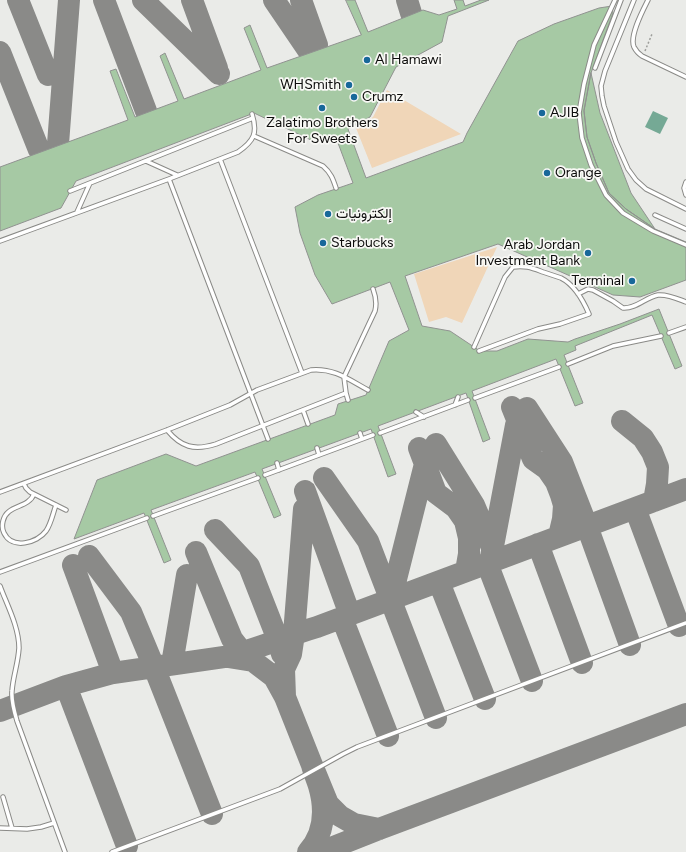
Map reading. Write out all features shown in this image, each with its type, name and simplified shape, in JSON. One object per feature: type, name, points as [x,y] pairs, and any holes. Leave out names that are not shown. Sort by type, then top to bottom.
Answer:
[{"type":"lane","points":[[615,0],[594,44],[584,84],[579,113],[582,138],[591,165],[606,195],[623,213],[653,231],[686,245]]},
{"type":"lane","points":[[595,68],[621,0]]},
{"type":"lane","points":[[634,0],[605,71],[601,86],[604,106],[616,142],[628,169],[636,180],[646,189],[686,209]]},
{"type":"lane","points":[[648,0],[636,27],[633,46],[642,56],[686,76]]},
{"type":"lane","points":[[0,241],[238,152],[248,145],[254,136],[252,116],[146,161],[70,191]]},
{"type":"lane","points":[[254,136],[323,166],[332,176],[336,188]]},
{"type":"lane","points":[[220,159],[302,373]]},
{"type":"lane","points":[[146,161],[177,175]]},
{"type":"lane","points":[[168,179],[268,440]]},
{"type":"lane","points":[[686,182],[684,188],[686,195]]},
{"type":"lane","points":[[78,212],[90,183]]},
{"type":"lane","points":[[655,214],[686,229]]},
{"type":"lane","points":[[474,347],[505,277],[513,267],[521,265],[561,278],[578,294],[589,314],[560,324],[538,329],[479,351]]},
{"type":"lane","points":[[348,400],[344,377],[375,311],[376,299],[373,289]]},
{"type":"lane","points":[[578,294],[588,289],[593,290],[614,301],[623,308],[630,307],[659,295],[670,296],[686,302]]},
{"type":"lane","points":[[669,333],[686,327]]},
{"type":"lane","points":[[568,364],[617,345],[661,336]]},
{"type":"lane","points":[[475,398],[559,367]]},
{"type":"lane","points":[[0,492],[167,430],[230,405],[250,393],[311,370],[328,370],[368,390]]},
{"type":"lane","points":[[167,430],[174,438],[183,444],[194,447],[205,447],[346,393]]},
{"type":"lane","points":[[456,405],[458,396]]},
{"type":"lane","points":[[380,433],[468,400]]},
{"type":"lane","points":[[303,410],[308,424]]},
{"type":"lane","points":[[416,412],[424,417]]},
{"type":"lane","points":[[360,432],[362,439]]},
{"type":"lane","points":[[265,475],[373,435]]},
{"type":"lane","points":[[317,448],[319,455]]},
{"type":"lane","points":[[277,464],[279,470]]},
{"type":"lane","points":[[153,516],[258,478]]},
{"type":"lane","points":[[24,484],[30,492],[66,510]]},
{"type":"lane","points":[[34,494],[30,501],[13,508],[7,513],[3,520],[2,527],[5,535],[10,540],[17,543],[26,543],[40,536],[50,523],[56,505]]},
{"type":"lane","points":[[0,572],[146,518]]},
{"type":"lane","points":[[0,586],[16,630],[19,646],[18,662],[12,692],[12,706],[65,852]]},
{"type":"lane","points":[[112,852],[280,789],[357,747],[686,623]]},
{"type":"lane","points":[[3,797],[12,828]]},
{"type":"lane","points":[[0,828],[26,829],[54,823]]},
{"type":"path","points":[[642,56],[652,34]]},
{"type":"shaded area","points":[[387,90],[461,134],[372,168],[356,128],[373,117]]},
{"type":"shaded area","points":[[653,111],[668,118],[660,134],[645,127]]},
{"type":"shaded area","points":[[497,247],[462,323],[446,317],[429,322],[414,274]]},
{"type":"building","name":"Terminal","points":[[346,0],[355,0],[368,32],[423,10],[439,15],[457,9],[454,0],[463,0],[465,6],[481,0],[489,0],[448,16],[442,42],[396,67],[370,117],[348,129],[366,178],[463,142],[518,41],[554,24],[599,8],[612,6],[613,13],[591,73],[584,111],[587,137],[609,193],[626,209],[655,229],[686,242],[686,280],[640,297],[613,295],[498,244],[405,276],[422,326],[450,331],[480,351],[497,351],[528,339],[568,342],[659,309],[682,366],[675,369],[652,315],[575,346],[576,350],[564,355],[583,403],[575,406],[556,359],[472,391],[490,439],[483,442],[466,393],[378,426],[396,474],[388,477],[371,429],[262,469],[281,515],[274,518],[255,472],[151,510],[171,560],[164,563],[144,513],[74,539],[97,480],[166,454],[196,466],[335,415],[338,404],[366,395],[389,341],[409,330],[390,282],[332,304],[315,275],[300,233],[295,207],[318,195],[353,183],[335,135],[311,140],[254,113],[76,181],[61,208],[0,231],[0,167],[128,120],[110,71],[116,69],[135,117],[178,101],[160,56],[165,53],[184,99],[261,70],[244,28],[250,25],[267,68],[361,35]]},
{"type":"building","points":[[591,73],[600,113],[631,193],[655,229],[626,209],[609,193],[596,163],[587,137],[584,111]]},
{"type":"taxiway","points":[[18,0],[48,75]]},
{"type":"taxiway","points":[[58,144],[69,0]]},
{"type":"taxiway","points":[[104,0],[146,111]]},
{"type":"taxiway","points":[[143,0],[219,74]]},
{"type":"taxiway","points":[[192,0],[217,68]]},
{"type":"taxiway","points":[[274,0],[308,50]]},
{"type":"taxiway","points":[[301,0],[317,45]]},
{"type":"taxiway","points":[[407,0],[411,13]]},
{"type":"taxiway","points":[[0,52],[39,150]]},
{"type":"taxiway","points":[[512,407],[533,459],[547,469],[556,482],[561,495],[564,505],[563,519],[559,536]]},
{"type":"taxiway","points":[[527,408],[562,462],[630,645]]},
{"type":"taxiway","points":[[622,421],[643,438],[652,452],[658,467],[654,501]]},
{"type":"taxiway","points":[[490,562],[516,425]]},
{"type":"taxiway","points":[[436,444],[474,505],[493,550]]},
{"type":"taxiway","points":[[419,448],[436,493],[456,508],[465,521],[469,538],[469,554],[466,571]]},
{"type":"taxiway","points":[[391,599],[425,464]]},
{"type":"taxiway","points":[[324,478],[368,541],[436,718]]},
{"type":"taxiway","points":[[0,711],[66,686],[113,673],[224,657],[248,651],[317,627],[686,489]]},
{"type":"taxiway","points":[[305,491],[350,615]]},
{"type":"taxiway","points":[[635,508],[679,626]]},
{"type":"taxiway","points":[[285,697],[284,669],[291,654],[294,634],[304,509]]},
{"type":"taxiway","points":[[215,530],[249,566],[282,654]]},
{"type":"taxiway","points":[[538,544],[582,663]]},
{"type":"taxiway","points":[[196,552],[232,639],[243,653],[253,661]]},
{"type":"taxiway","points":[[89,556],[131,612],[212,814]]},
{"type":"taxiway","points":[[487,563],[532,681]]},
{"type":"taxiway","points":[[73,565],[113,673]]},
{"type":"taxiway","points":[[172,664],[187,575]]},
{"type":"taxiway","points":[[439,582],[485,699]]},
{"type":"taxiway","points":[[342,618],[388,736]]},
{"type":"taxiway","points":[[228,657],[253,661],[274,677],[285,697],[312,765]]},
{"type":"taxiway","points":[[66,686],[127,846]]},
{"type":"taxiway","points":[[321,852],[686,714]]},
{"type":"taxiway","points":[[308,852],[318,837],[321,829],[323,812],[321,795],[312,765],[328,804],[340,816],[354,824],[379,829]]},
{"type":"place","name":"Al Hamawi","points":[[367,60]]},
{"type":"place","name":"WHSmith","points":[[349,85]]},
{"type":"place","name":"Crumz","points":[[354,97]]},
{"type":"place","name":"Zalatimo Brothers For Sweets","points":[[322,108]]},
{"type":"place","name":"AJIB","points":[[542,113]]},
{"type":"place","name":"Orange","points":[[547,173]]},
{"type":"place","name":"إلكترونيات","points":[[328,214]]},
{"type":"place","name":"Starbucks","points":[[323,243]]},
{"type":"place","name":"Arab Jordan Investment Bank","points":[[588,253]]},
{"type":"place","name":"Terminal","points":[[632,281]]}]
